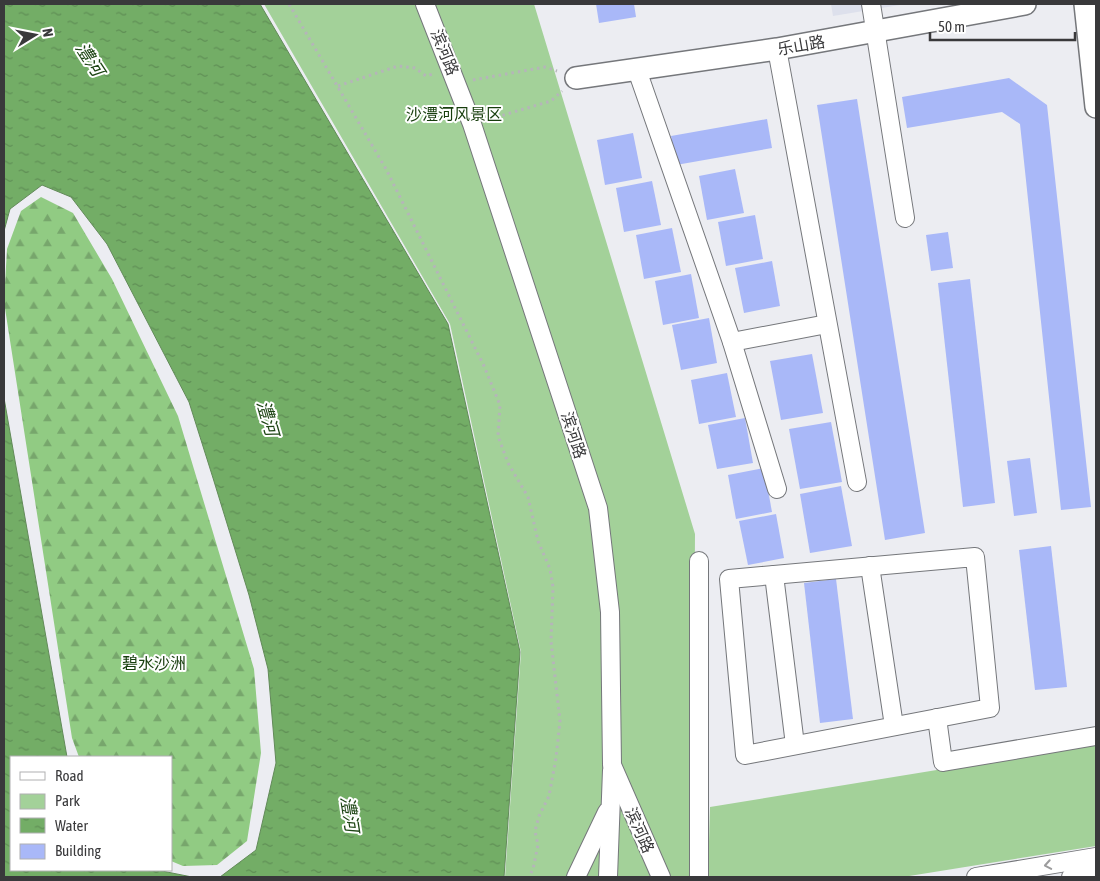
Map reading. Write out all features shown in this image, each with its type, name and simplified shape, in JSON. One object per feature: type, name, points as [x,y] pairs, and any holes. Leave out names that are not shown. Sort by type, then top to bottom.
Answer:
[{"type":"street","name":"滨河路","points":[[425,4],[455,76],[472,124],[598,508],[610,612],[612,764],[661,877]]},
{"type":"street","points":[[871,4],[905,218]]},
{"type":"street","name":"乐山路","points":[[576,78],[777,50],[1025,4]]},
{"type":"street","points":[[1085,4],[1096,107]]},
{"type":"street","points":[[777,50],[857,482]]},
{"type":"street","points":[[637,70],[732,342],[777,489]]},
{"type":"street","points":[[732,342],[827,324]]},
{"type":"street","points":[[975,557],[990,708],[745,754],[729,579],[870,566],[975,557]]},
{"type":"street","points":[[698,561],[699,877]]},
{"type":"street","points":[[870,566],[894,726]]},
{"type":"street","points":[[774,575],[795,745]]},
{"type":"street","points":[[937,718],[943,762],[1096,736]]},
{"type":"street","points":[[608,877],[612,764]]},
{"type":"street","points":[[576,877],[611,805]]},
{"type":"street","points":[[976,877],[1096,857]]},
{"type":"street","points":[[1071,877],[1096,872]]},
{"type":"path","points":[[289,4],[386,169],[484,366],[500,405],[498,436],[508,463],[528,497],[538,541],[550,569],[553,587],[551,641],[560,721],[549,796],[539,816],[535,831],[538,845],[533,869],[529,877]]},
{"type":"path","points":[[338,86],[398,66],[415,68],[426,76],[455,76],[545,67],[576,78],[551,101],[472,124]]},
{"type":"shaded area","points":[[831,4],[906,4],[833,16]]},
{"type":"green space","name":"沙澧河风景区","points":[[264,4],[534,4],[695,534],[693,877],[505,877],[521,652],[450,324]]},
{"type":"green space","name":"碧水沙洲","points":[[41,197],[73,213],[112,279],[178,416],[254,669],[261,753],[247,841],[217,865],[183,866],[172,861],[172,756],[79,756],[72,738],[4,302],[7,249],[21,211]]},
{"type":"green space","points":[[1096,744],[1096,846],[903,877],[708,877],[710,807]]},
{"type":"water","name":"澧河","points":[[4,4],[260,4],[448,324],[520,652],[504,877],[220,877],[256,850],[276,763],[268,669],[249,595],[189,402],[107,244],[71,197],[42,185],[10,209],[4,231]]},
{"type":"water","points":[[4,398],[67,756],[10,756],[10,871],[162,871],[192,877],[4,877]]},
{"type":"building","points":[[596,4],[634,4],[636,17],[599,23]]},
{"type":"building","points":[[1009,78],[1047,105],[1091,507],[1061,510],[1020,124],[1002,112],[907,128],[902,97]]},
{"type":"building","points":[[857,99],[925,533],[885,540],[817,105]]},
{"type":"building","points":[[767,119],[772,148],[676,165],[671,136]]},
{"type":"building","points":[[633,133],[642,178],[605,185],[597,140]]},
{"type":"building","points":[[735,169],[744,213],[707,220],[699,176]]},
{"type":"building","points":[[652,181],[661,225],[624,232],[616,188]]},
{"type":"building","points":[[755,215],[763,259],[726,266],[718,222]]},
{"type":"building","points":[[672,228],[681,272],[644,279],[636,235]]},
{"type":"building","points":[[948,232],[953,268],[931,271],[926,235]]},
{"type":"building","points":[[772,261],[780,306],[744,313],[735,268]]},
{"type":"building","points":[[691,274],[699,318],[663,325],[655,281]]},
{"type":"building","points":[[970,279],[995,503],[963,507],[938,283]]},
{"type":"building","points":[[709,318],[717,363],[681,370],[672,325]]},
{"type":"building","points":[[812,354],[823,413],[781,420],[770,361]]},
{"type":"building","points":[[727,373],[736,417],[699,424],[691,380]]},
{"type":"building","points":[[745,418],[753,463],[717,469],[708,425]]},
{"type":"building","points":[[831,422],[842,482],[800,489],[789,429]]},
{"type":"building","points":[[1030,458],[1037,513],[1014,516],[1007,461]]},
{"type":"building","points":[[764,468],[772,512],[736,519],[728,475]]},
{"type":"building","points":[[841,486],[852,546],[810,553],[800,494]]},
{"type":"building","points":[[776,514],[784,558],[748,565],[739,521]]},
{"type":"building","points":[[1051,546],[1067,687],[1035,690],[1019,550]]},
{"type":"building","points":[[836,579],[853,719],[820,723],[804,583]]}]
